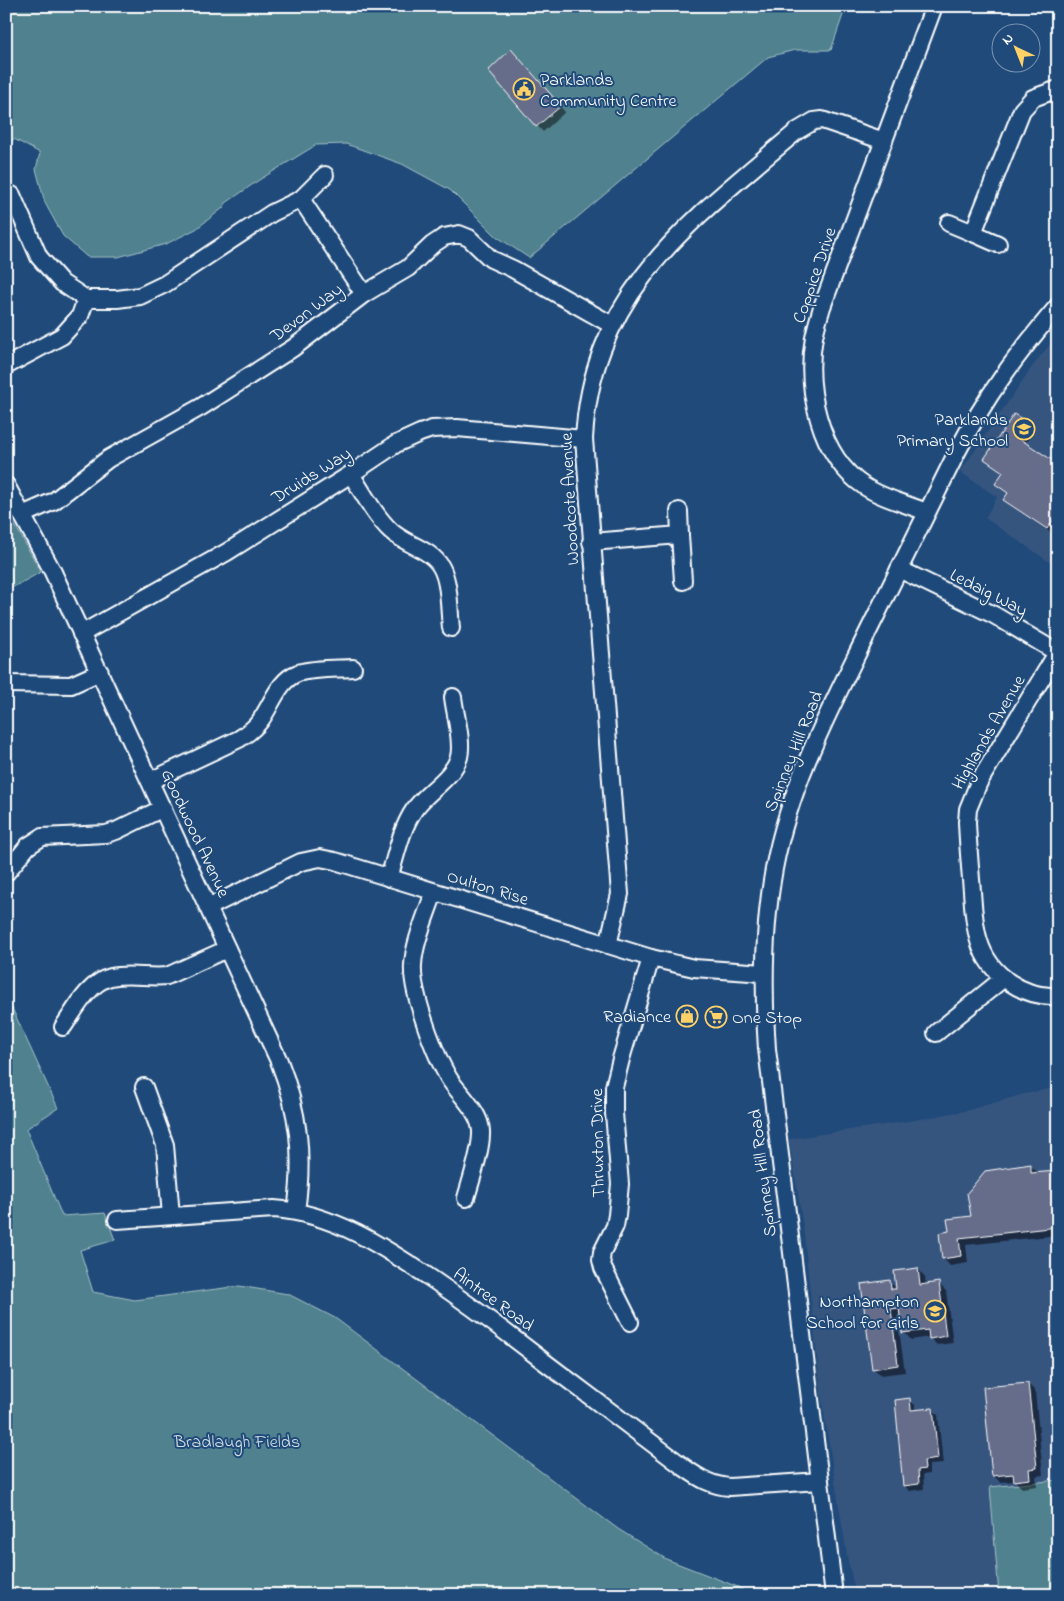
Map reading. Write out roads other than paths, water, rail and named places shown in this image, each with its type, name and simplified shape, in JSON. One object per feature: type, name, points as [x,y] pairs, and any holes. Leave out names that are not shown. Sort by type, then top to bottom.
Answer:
[{"type":"street","name":"Coppice Drive","points":[[927,512],[876,493],[860,483],[846,470],[832,451],[824,434],[817,409],[811,367],[817,323],[934,6]]},
{"type":"street","points":[[972,233],[1025,105],[1033,98],[1058,89]]},
{"type":"street","name":"Woodcote Avenue","points":[[608,945],[620,894],[584,439],[587,404],[600,353],[612,325],[642,277],[665,249],[713,204],[807,124],[814,120],[831,122],[884,141]]},
{"type":"street","points":[[12,195],[39,257],[62,283],[86,299],[117,299],[140,296],[177,277],[272,212],[301,199],[325,175]]},
{"type":"street","points":[[301,199],[364,294]]},
{"type":"street","points":[[949,223],[998,244]]},
{"type":"street","name":"Devon Way","points":[[22,516],[54,501],[108,460],[201,407],[293,348],[364,294],[408,268],[444,237],[459,234],[469,238],[491,259],[513,269],[612,325]]},
{"type":"street","points":[[6,366],[62,336],[80,316],[86,299]]},
{"type":"street","name":"Spinney Hill Road","points":[[834,1595],[767,1049],[764,972],[774,868],[792,801],[828,710],[957,452],[981,408],[1013,360],[1058,306]]},
{"type":"street","name":"Druids Way","points":[[81,634],[204,565],[396,444],[420,433],[432,429],[456,428],[584,439]]},
{"type":"street","points":[[351,474],[390,530],[399,538],[427,553],[441,566],[446,581],[451,628]]},
{"type":"street","name":"Goodwood Avenue","points":[[6,486],[52,570],[279,1061],[293,1098],[299,1142],[300,1169],[296,1211]]},
{"type":"street","points":[[679,511],[683,581]]},
{"type":"street","points":[[591,542],[680,535]]},
{"type":"street","name":"Ledaig Way","points":[[899,569],[994,615],[1057,653]]},
{"type":"street","name":"Highlands Avenue","points":[[1057,653],[979,782],[968,809],[967,839],[976,931],[983,950],[993,966],[1004,978],[1027,992],[1058,996]]},
{"type":"street","points":[[150,781],[248,733],[260,720],[278,690],[291,676],[306,672],[353,668]]},
{"type":"street","points":[[6,684],[71,685],[100,672]]},
{"type":"street","points":[[389,878],[410,818],[421,801],[449,773],[458,759],[460,744],[453,697]]},
{"type":"street","points":[[6,874],[28,846],[42,837],[106,834],[163,808]]},
{"type":"street","name":"Oulton Rise","points":[[208,907],[301,862],[320,858],[651,958],[694,968],[764,972]]},
{"type":"street","points":[[434,892],[416,948],[413,972],[424,1017],[437,1055],[451,1080],[476,1116],[481,1130],[479,1147],[466,1198]]},
{"type":"street","points":[[63,1027],[92,988],[101,981],[112,977],[167,976],[227,949]]},
{"type":"street","name":"Thruxton Drive","points":[[630,1322],[603,1268],[601,1260],[604,1246],[617,1215],[620,1184],[614,1113],[614,1088],[651,958]]},
{"type":"street","points":[[936,1033],[1004,978]]},
{"type":"street","points":[[144,1086],[165,1145],[171,1216]]},
{"type":"street","name":"Aintree Road","points":[[117,1220],[269,1209],[296,1211],[343,1227],[378,1245],[457,1296],[704,1481],[720,1487],[730,1488],[820,1481]]},
{"type":"place","name":"Parklands Community Centre","points":[[524,89]]},
{"type":"place","name":"Parklands Primary School","points":[[1024,429]]},
{"type":"place","name":"Radiance","points":[[687,1016]]},
{"type":"place","name":"One Stop","points":[[716,1017]]},
{"type":"place","name":"Northampton School for Girls","points":[[935,1311]]},
{"type":"park label","name":"Bradlaugh Fields","points":[[237,1441]]}]
